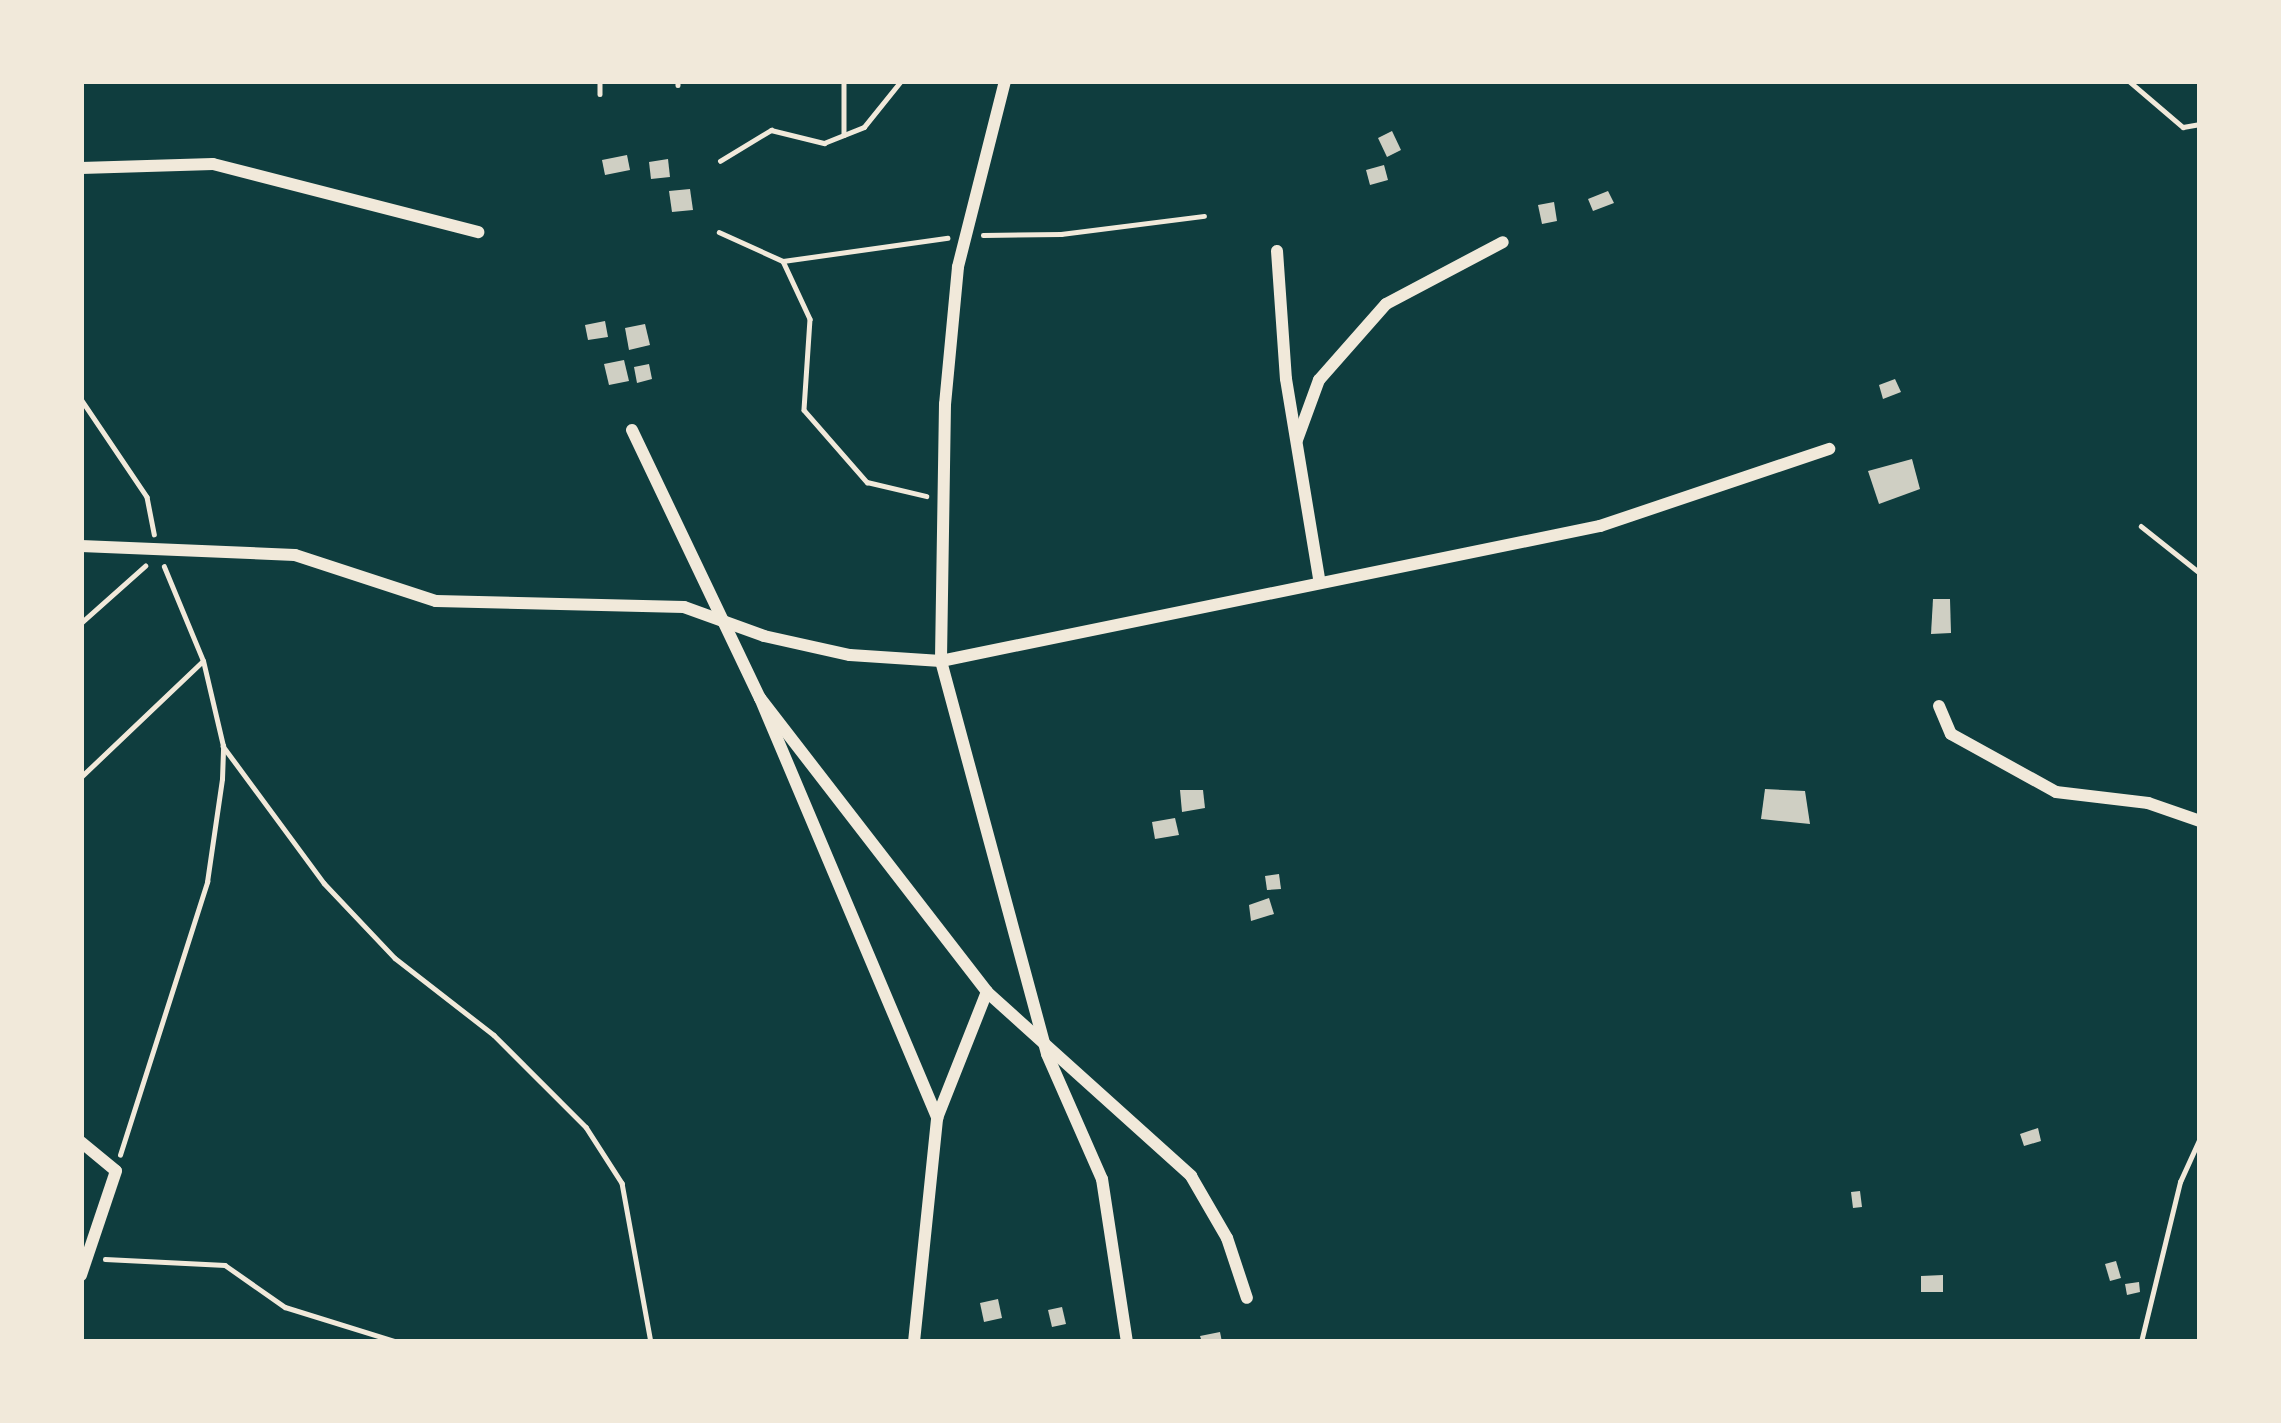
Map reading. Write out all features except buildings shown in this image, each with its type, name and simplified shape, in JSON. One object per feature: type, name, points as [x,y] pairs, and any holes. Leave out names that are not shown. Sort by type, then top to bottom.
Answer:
[{"type":"street","points":[[1005,81],[958,266],[943,500],[941,661],[1047,1054],[1102,1179],[1126,1342]]},
{"type":"street","points":[[81,168],[213,164],[478,232]]},
{"type":"street","points":[[1295,445],[1319,380],[1372,318],[1504,242]]},
{"type":"street","points":[[1277,251],[1295,445],[1319,578]]},
{"type":"street","points":[[632,430],[718,620],[760,698],[937,1118]]},
{"type":"street","points":[[81,546],[157,553],[206,546],[295,555],[436,601],[614,601],[684,607],[850,655],[941,661],[1319,578],[1600,526],[1828,449]]},
{"type":"street","points":[[760,698],[987,992],[1047,1054],[1191,1176],[1227,1238],[1247,1298]]},
{"type":"street","points":[[1939,706],[1951,734],[2056,792],[2148,803],[2200,820]]},
{"type":"street","points":[[914,1342],[937,1118],[987,992]]},
{"type":"street","points":[[81,1142],[116,1171],[81,1275]]},
{"type":"path","points":[[600,81],[600,94]]},
{"type":"path","points":[[844,81],[844,135]]},
{"type":"path","points":[[720,161],[771,130],[824,143],[864,127],[901,81]]},
{"type":"path","points":[[2129,81],[2183,127],[2200,124]]},
{"type":"path","points":[[783,261],[810,319],[804,410],[867,482],[943,500]]},
{"type":"path","points":[[81,399],[147,497],[157,553],[202,661],[223,746],[207,882],[116,1171]]},
{"type":"path","points":[[2140,526],[2200,573]]},
{"type":"path","points":[[81,623],[157,553]]},
{"type":"path","points":[[81,777],[202,661]]},
{"type":"path","points":[[223,746],[352,913],[586,1127],[622,1183],[651,1342]]},
{"type":"path","points":[[2141,1342],[2180,1182],[2200,1138]]},
{"type":"path","points":[[86,1260],[225,1265],[285,1307],[398,1342]]}]
